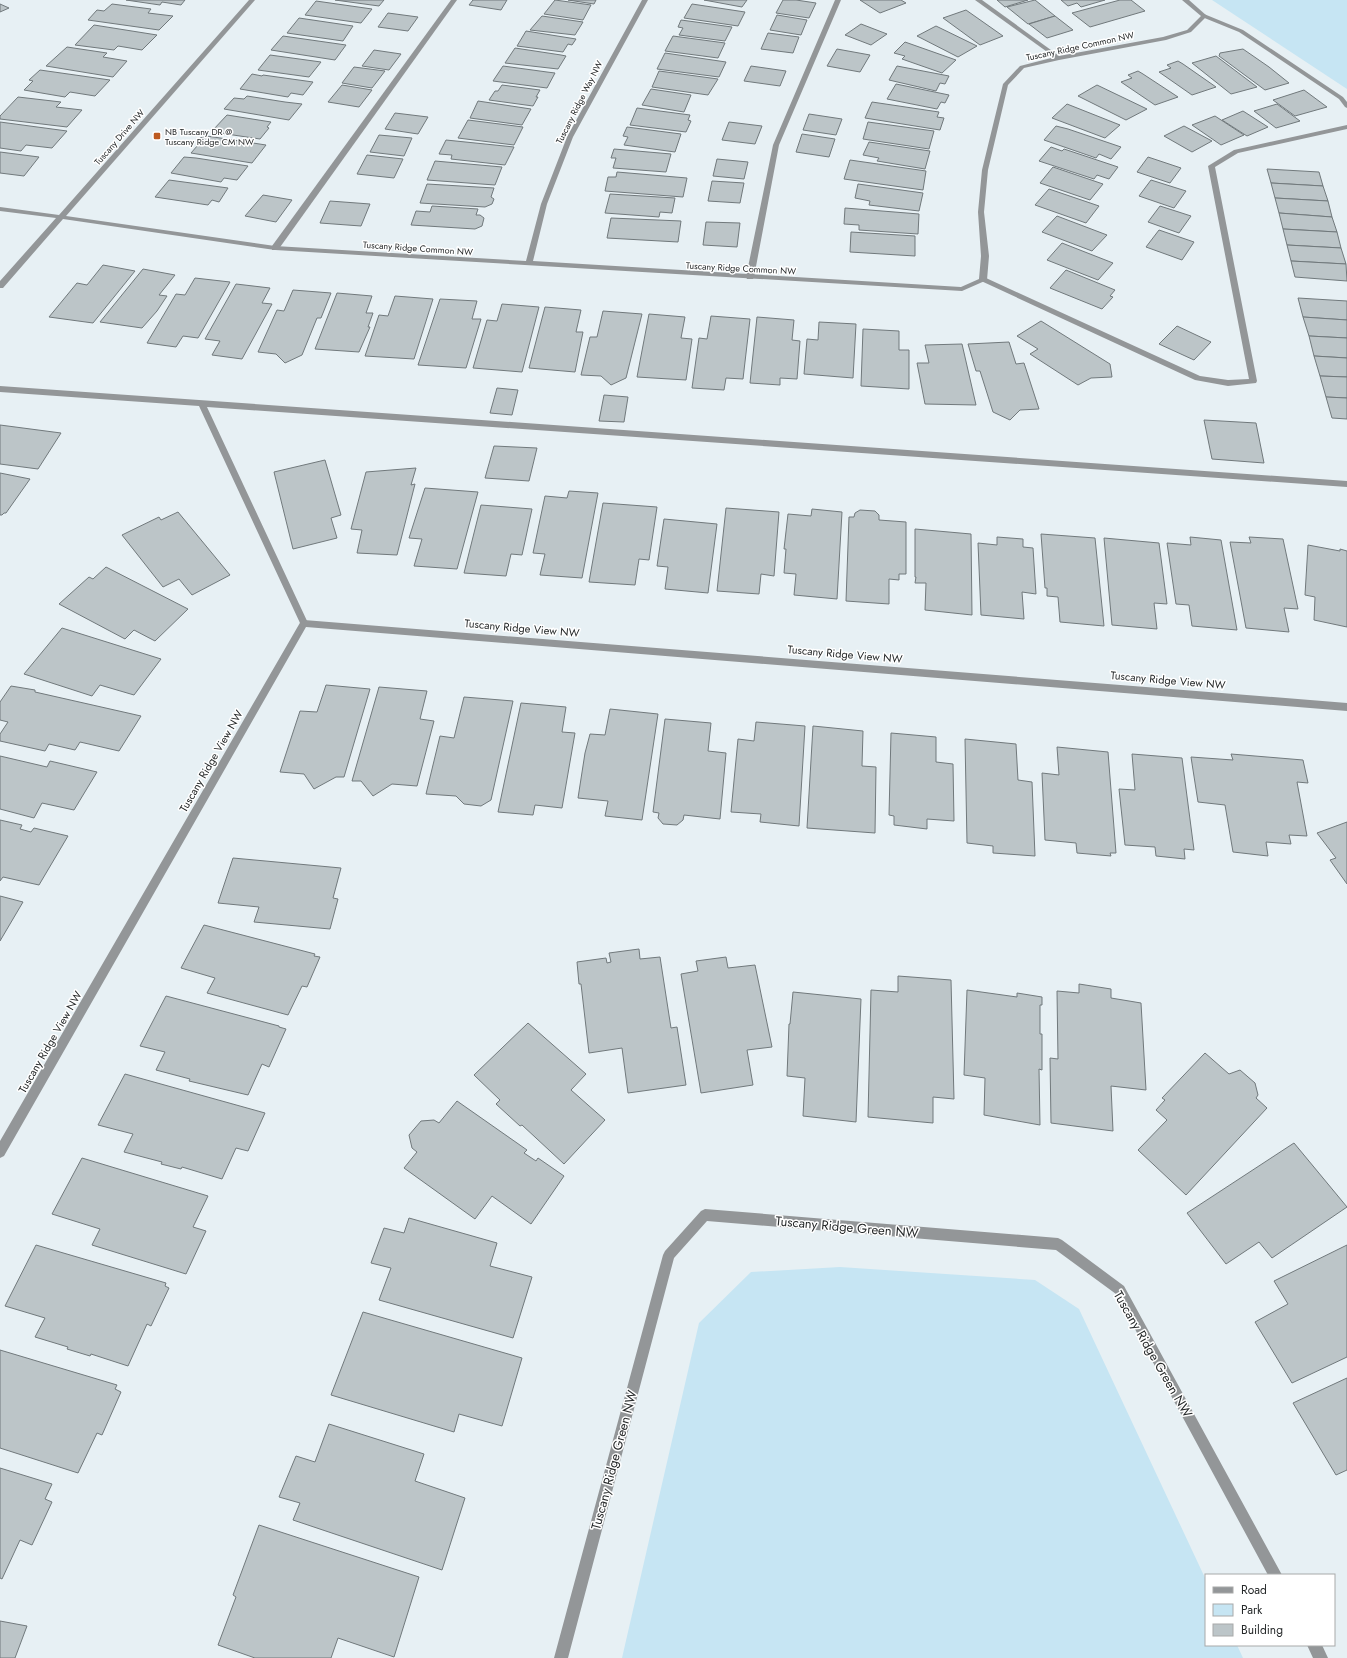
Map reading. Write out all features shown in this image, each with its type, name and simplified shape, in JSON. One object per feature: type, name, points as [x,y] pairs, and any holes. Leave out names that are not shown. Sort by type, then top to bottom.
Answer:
[{"type":"street","name":"Tuscany Drive NW","points":[[0,286],[252,0]]},
{"type":"street","points":[[275,248],[454,0]]},
{"type":"street","name":"Tuscany Ridge Way NW","points":[[529,264],[544,204],[570,137],[603,75],[646,0]]},
{"type":"street","points":[[750,277],[776,145],[838,0]]},
{"type":"street","points":[[978,0],[1059,58]]},
{"type":"street","points":[[1185,0],[1204,16],[1241,31],[1342,98],[1347,106]]},
{"type":"street","name":"Tuscany Ridge Common NW","points":[[0,209],[61,216],[275,248],[962,289],[983,280],[985,256],[981,212],[986,170],[1005,85],[1022,67],[1059,58],[1164,38],[1189,31],[1204,16]]},
{"type":"street","points":[[983,280],[1198,378],[1228,383],[1253,381],[1211,166],[1236,151],[1347,127]]},
{"type":"street","points":[[0,389],[1347,484]]},
{"type":"street","points":[[202,404],[304,622]]},
{"type":"street","name":"Tuscany Ridge View NW","points":[[0,1152],[304,622],[1347,707]]},
{"type":"street","name":"Tuscany Ridge Green NW","points":[[561,1658],[669,1255],[705,1215],[1058,1244],[1120,1290],[1274,1574]]},
{"type":"street","points":[[1315,1646],[1321,1658]]},
{"type":"green space","points":[[1212,0],[1347,0],[1347,89]]},
{"type":"green space","points":[[840,1267],[1035,1280],[1079,1309],[1205,1578],[1205,1646],[1237,1646],[1243,1658],[622,1658],[699,1323],[751,1272]]},
{"type":"building","points":[[126,0],[185,0],[181,5],[162,2],[160,5]]},
{"type":"building","points":[[335,0],[384,0],[379,6]]},
{"type":"building","points":[[473,0],[507,0],[501,10],[469,5]]},
{"type":"building","points":[[555,0],[591,5],[583,20],[544,14]]},
{"type":"building","points":[[568,0],[596,0],[594,4]]},
{"type":"building","points":[[704,0],[747,0],[742,7]]},
{"type":"building","points":[[783,0],[816,3],[809,18],[776,13]]},
{"type":"building","points":[[860,0],[901,0],[906,3],[880,13]]},
{"type":"building","points":[[997,0],[1028,0],[1005,7]]},
{"type":"building","points":[[1035,0],[1055,16],[1028,24],[1007,7]]},
{"type":"building","points":[[1061,0],[1105,0],[1081,7],[1077,3],[1068,6]]},
{"type":"building","points":[[1120,0],[1131,0],[1145,11],[1090,27],[1072,13]]},
{"type":"building","points":[[316,1],[372,9],[361,23],[305,15]]},
{"type":"building","points":[[0,4],[9,8],[0,12]]},
{"type":"building","points":[[112,4],[151,9],[148,13],[173,16],[159,30],[88,20],[97,10],[104,11]]},
{"type":"building","points":[[692,4],[745,12],[738,26],[684,18]]},
{"type":"building","points":[[966,10],[1003,36],[980,45],[943,18]]},
{"type":"building","points":[[388,13],[418,17],[408,31],[378,27]]},
{"type":"building","points":[[777,15],[807,20],[801,35],[770,30]]},
{"type":"building","points":[[542,16],[583,22],[575,35],[530,30]]},
{"type":"building","points":[[1055,16],[1073,30],[1047,38],[1029,24]]},
{"type":"building","points":[[299,18],[353,26],[343,41],[287,33]]},
{"type":"building","points":[[681,20],[732,27],[725,41],[679,35],[683,28],[678,27]]},
{"type":"building","points":[[861,24],[887,34],[871,45],[845,35]]},
{"type":"building","points":[[94,25],[157,35],[142,50],[118,46],[114,50],[75,45]]},
{"type":"building","points":[[936,26],[977,46],[958,57],[917,36]]},
{"type":"building","points":[[526,31],[576,39],[572,45],[568,44],[563,52],[517,46]]},
{"type":"building","points":[[768,33],[799,37],[793,53],[761,49]]},
{"type":"building","points":[[283,36],[346,45],[335,60],[271,50]]},
{"type":"building","points":[[673,36],[725,43],[718,58],[665,51]]},
{"type":"building","points":[[905,42],[956,60],[942,73],[902,59],[905,56],[894,53]]},
{"type":"building","points":[[67,47],[107,53],[103,57],[127,61],[113,77],[46,66]]},
{"type":"building","points":[[515,48],[566,56],[558,69],[505,63]]},
{"type":"building","points":[[837,49],[870,55],[860,72],[827,66]]},
{"type":"building","points":[[1243,49],[1289,83],[1265,90],[1219,56],[1220,53]]},
{"type":"building","points":[[374,50],[401,54],[389,70],[362,66]]},
{"type":"building","points":[[665,53],[726,62],[719,77],[657,69]]},
{"type":"building","points":[[270,55],[321,62],[309,77],[258,70]]},
{"type":"building","points":[[1216,56],[1257,87],[1231,94],[1192,63]]},
{"type":"building","points":[[1178,61],[1216,87],[1192,95],[1159,72],[1171,68],[1167,65]]},
{"type":"building","points":[[503,66],[555,73],[547,88],[493,81]]},
{"type":"building","points":[[751,66],[786,71],[780,86],[744,81]]},
{"type":"building","points":[[897,66],[949,76],[945,84],[940,83],[936,91],[889,80]]},
{"type":"building","points":[[354,67],[385,71],[372,88],[342,83]]},
{"type":"building","points":[[40,70],[110,80],[95,96],[70,92],[65,97],[24,90],[33,81],[29,80]]},
{"type":"building","points":[[659,71],[718,79],[708,95],[652,87]]},
{"type":"building","points":[[1138,71],[1178,97],[1155,105],[1121,82],[1132,78],[1128,75]]},
{"type":"building","points":[[252,74],[313,82],[303,95],[291,93],[288,97],[240,89]]},
{"type":"building","points":[[896,84],[949,95],[945,103],[941,102],[937,109],[887,99]]},
{"type":"building","points":[[342,85],[372,90],[359,107],[328,102]]},
{"type":"building","points":[[502,85],[540,90],[533,106],[489,100],[495,91],[498,91]]},
{"type":"building","points":[[1097,85],[1147,109],[1126,120],[1078,96]]},
{"type":"building","points":[[651,89],[691,95],[684,112],[642,105]]},
{"type":"building","points":[[1304,90],[1327,107],[1295,116],[1273,100]]},
{"type":"building","points":[[247,96],[302,104],[289,120],[224,109],[234,98],[244,99]]},
{"type":"building","points":[[18,97],[61,102],[56,107],[82,110],[67,127],[0,119],[0,116]]},
{"type":"building","points":[[478,101],[531,109],[522,125],[470,118]]},
{"type":"building","points":[[872,102],[939,112],[937,117],[944,118],[940,130],[865,118]]},
{"type":"building","points":[[1067,104],[1120,125],[1105,138],[1052,118]]},
{"type":"building","points":[[1277,104],[1300,121],[1276,128],[1254,111]]},
{"type":"building","points":[[637,108],[690,115],[688,120],[691,121],[686,132],[630,125]]},
{"type":"building","points":[[1243,111],[1268,127],[1247,136],[1222,120]]},
{"type":"building","points":[[395,113],[428,117],[418,134],[385,129]]},
{"type":"building","points":[[809,114],[842,119],[836,135],[803,130]]},
{"type":"building","points":[[227,115],[271,122],[267,127],[269,128],[260,139],[213,132],[215,130],[213,130]]},
{"type":"building","points":[[1215,116],[1244,135],[1221,145],[1192,125]]},
{"type":"building","points":[[468,120],[523,127],[514,145],[458,138]]},
{"type":"building","points":[[0,122],[67,131],[52,148],[26,145],[21,151],[0,148]]},
{"type":"building","points":[[729,122],[762,126],[755,144],[722,140]]},
{"type":"building","points":[[868,122],[934,131],[929,149],[863,139]]},
{"type":"building","points":[[1056,126],[1121,147],[1111,159],[1099,154],[1096,158],[1044,140]]},
{"type":"building","points":[[1184,126],[1212,141],[1192,152],[1164,136]]},
{"type":"building","points":[[627,127],[681,134],[675,152],[624,145],[628,137],[623,136]]},
{"type":"building","points":[[802,134],[835,139],[829,157],[796,152]]},
{"type":"building","points":[[379,135],[412,138],[404,156],[370,152]]},
{"type":"building","points":[[207,136],[266,145],[252,163],[191,153],[198,145],[197,142],[200,138]]},
{"type":"building","points":[[446,140],[514,147],[505,165],[451,159],[452,155],[439,154]]},
{"type":"building","points":[[869,142],[930,151],[925,169],[877,161],[879,158],[863,155]]},
{"type":"building","points":[[1051,147],[1062,151],[1064,149],[1118,167],[1109,179],[1097,175],[1094,179],[1039,161]]},
{"type":"building","points":[[614,149],[671,154],[666,172],[613,168],[616,158],[611,158]]},
{"type":"building","points":[[0,152],[39,157],[24,176],[0,173]]},
{"type":"building","points":[[367,155],[403,159],[394,178],[357,174]]},
{"type":"building","points":[[184,157],[248,166],[237,180],[224,178],[221,182],[171,173]]},
{"type":"building","points":[[1148,157],[1181,168],[1170,183],[1137,172]]},
{"type":"building","points":[[717,159],[748,162],[744,179],[713,176]]},
{"type":"building","points":[[850,160],[926,171],[923,190],[844,179]]},
{"type":"building","points":[[435,161],[502,167],[495,185],[427,180]]},
{"type":"building","points":[[1053,167],[1103,184],[1090,200],[1040,183]]},
{"type":"building","points":[[1267,169],[1319,172],[1323,186],[1271,183]]},
{"type":"building","points":[[617,172],[687,178],[683,197],[605,191],[608,177],[616,177]]},
{"type":"building","points":[[169,180],[228,188],[219,202],[212,200],[208,205],[155,197]]},
{"type":"building","points":[[1151,180],[1186,191],[1174,208],[1139,196]]},
{"type":"building","points":[[712,181],[744,183],[740,203],[708,201]]},
{"type":"building","points":[[1271,183],[1323,186],[1328,201],[1275,198]]},
{"type":"building","points":[[427,184],[494,188],[491,197],[494,199],[492,204],[485,207],[420,203]]},
{"type":"building","points":[[858,184],[923,193],[919,211],[869,205],[870,201],[855,198]]},
{"type":"building","points":[[1049,189],[1099,206],[1086,223],[1035,205]]},
{"type":"building","points":[[610,194],[675,198],[672,213],[660,212],[659,217],[605,213]]},
{"type":"building","points":[[263,195],[292,200],[276,222],[245,216]]},
{"type":"building","points":[[1275,198],[1328,201],[1332,217],[1279,213]]},
{"type":"building","points":[[330,201],[370,204],[361,226],[320,223]]},
{"type":"building","points":[[432,206],[478,209],[476,215],[480,215],[484,218],[482,226],[475,229],[411,225],[416,211],[430,212]]},
{"type":"building","points":[[1160,206],[1191,216],[1179,233],[1148,222]]},
{"type":"building","points":[[845,208],[919,214],[918,234],[859,230],[859,225],[844,224]]},
{"type":"building","points":[[1279,213],[1332,217],[1337,232],[1283,229]]},
{"type":"building","points":[[1057,216],[1107,235],[1092,251],[1042,232]]},
{"type":"building","points":[[611,218],[681,221],[678,242],[607,238]]},
{"type":"building","points":[[706,222],[740,223],[737,247],[703,245]]},
{"type":"building","points":[[1283,229],[1337,232],[1341,248],[1287,245]]},
{"type":"building","points":[[1159,230],[1194,242],[1182,260],[1146,247]]},
{"type":"building","points":[[851,232],[915,236],[915,256],[850,252]]},
{"type":"building","points":[[1062,243],[1113,263],[1098,280],[1047,260]]},
{"type":"building","points":[[1287,245],[1341,248],[1346,264],[1291,261]]},
{"type":"building","points":[[1291,261],[1346,264],[1347,281],[1295,277]]},
{"type":"building","points":[[103,265],[135,271],[93,323],[49,317],[77,283],[87,285]]},
{"type":"building","points":[[143,269],[175,275],[159,295],[167,296],[157,311],[142,328],[100,322]]},
{"type":"building","points":[[1066,270],[1115,290],[1110,296],[1113,297],[1102,309],[1050,288]]},
{"type":"building","points":[[195,278],[230,282],[198,338],[183,336],[176,347],[147,343],[176,294],[185,295]]},
{"type":"building","points":[[236,284],[270,288],[262,303],[272,304],[242,359],[212,355],[220,341],[205,339]]},
{"type":"building","points":[[293,290],[331,293],[321,318],[317,318],[302,355],[285,363],[276,354],[258,352],[277,310],[284,311]]},
{"type":"building","points":[[337,293],[372,296],[366,313],[373,313],[368,327],[370,327],[359,352],[315,349]]},
{"type":"building","points":[[395,296],[433,299],[414,359],[365,356],[379,315],[388,316]]},
{"type":"building","points":[[1298,298],[1347,301],[1347,320],[1303,317]]},
{"type":"building","points":[[440,299],[477,301],[472,319],[481,319],[466,368],[418,365]]},
{"type":"building","points":[[502,304],[539,307],[522,372],[473,368],[487,320],[497,321]]},
{"type":"building","points":[[545,307],[581,310],[576,332],[583,332],[575,372],[529,368]]},
{"type":"building","points":[[603,311],[642,314],[626,378],[611,385],[601,376],[581,375],[590,337],[597,337]]},
{"type":"building","points":[[649,314],[685,317],[681,338],[692,339],[686,380],[637,377]]},
{"type":"building","points":[[711,316],[750,319],[743,379],[726,378],[724,390],[692,388],[699,338],[707,339]]},
{"type":"building","points":[[757,317],[794,320],[792,340],[800,341],[797,379],[780,378],[780,385],[750,383]]},
{"type":"building","points":[[1303,317],[1347,320],[1347,338],[1309,336]]},
{"type":"building","points":[[1041,321],[1110,364],[1112,377],[1091,378],[1078,385],[1030,354],[1038,349],[1017,336]]},
{"type":"building","points":[[819,322],[856,324],[853,378],[804,374],[807,339],[818,340]]},
{"type":"building","points":[[1177,326],[1211,342],[1194,360],[1159,344]]},
{"type":"building","points":[[863,329],[899,331],[899,350],[909,350],[909,389],[861,386]]},
{"type":"building","points":[[1309,336],[1347,338],[1347,358],[1314,356]]},
{"type":"building","points":[[1009,342],[1016,364],[1024,363],[1039,409],[1020,410],[1010,420],[993,412],[980,371],[976,371],[968,344]]},
{"type":"building","points":[[962,344],[976,405],[925,404],[917,363],[929,363],[925,345]]},
{"type":"building","points":[[1314,356],[1347,358],[1347,377],[1320,376]]},
{"type":"building","points":[[1320,376],[1347,377],[1347,398],[1326,397]]},
{"type":"building","points":[[497,388],[518,390],[512,415],[490,413]]},
{"type":"building","points":[[604,395],[628,397],[624,422],[599,421]]},
{"type":"building","points":[[1326,397],[1347,398],[1347,419],[1332,418]]},
{"type":"building","points":[[1204,420],[1256,423],[1264,463],[1212,459]]},
{"type":"building","points":[[0,425],[61,433],[38,469],[0,464]]},
{"type":"building","points":[[494,446],[537,448],[529,481],[485,478]]},
{"type":"building","points":[[325,460],[341,515],[331,518],[337,538],[293,549],[274,472]]},
{"type":"building","points":[[416,468],[411,485],[415,484],[397,555],[357,553],[362,530],[351,529],[366,472]]},
{"type":"building","points":[[0,473],[30,479],[6,513],[2,515],[0,515]]},
{"type":"building","points":[[425,488],[478,492],[457,569],[414,566],[422,539],[409,538]]},
{"type":"building","points":[[569,491],[598,493],[582,578],[540,575],[545,554],[533,553],[545,496],[567,498]]},
{"type":"building","points":[[603,503],[657,507],[649,560],[639,559],[635,585],[589,582]]},
{"type":"building","points":[[481,505],[532,509],[522,555],[511,554],[506,576],[464,573]]},
{"type":"building","points":[[726,508],[779,512],[774,576],[761,574],[759,594],[717,591]]},
{"type":"building","points":[[812,509],[842,512],[837,599],[794,595],[796,574],[784,573],[786,549],[784,549],[788,514],[811,516]]},
{"type":"building","points":[[860,510],[875,511],[879,515],[879,520],[906,522],[906,574],[899,574],[899,580],[889,579],[889,604],[846,601],[849,517],[854,517],[855,513]]},
{"type":"building","points":[[178,512],[230,575],[192,595],[179,579],[163,587],[122,535],[159,517],[161,520]]},
{"type":"building","points":[[664,519],[717,524],[708,593],[665,589],[668,567],[657,566]]},
{"type":"building","points":[[915,529],[971,534],[972,615],[925,610],[926,583],[915,583]]},
{"type":"building","points":[[1041,534],[1095,538],[1104,626],[1060,622],[1058,597],[1047,596],[1047,588],[1045,588]]},
{"type":"building","points":[[997,537],[1023,539],[1023,547],[1033,548],[1036,594],[1022,592],[1024,619],[981,615],[978,543],[997,545]]},
{"type":"building","points":[[1190,537],[1221,540],[1237,630],[1192,626],[1189,605],[1176,604],[1167,543],[1191,545]]},
{"type":"building","points":[[1249,537],[1283,539],[1298,609],[1284,608],[1289,632],[1246,628],[1230,542],[1251,543]]},
{"type":"building","points":[[1104,538],[1159,543],[1167,604],[1154,603],[1157,629],[1112,625]]},
{"type":"building","points":[[1308,545],[1347,551],[1347,627],[1314,620],[1315,597],[1305,595]]},
{"type":"building","points":[[106,567],[188,609],[155,641],[134,630],[125,639],[59,604],[89,577],[93,579]]},
{"type":"building","points":[[62,628],[161,659],[134,695],[100,685],[92,696],[24,674]]},
{"type":"building","points":[[326,685],[370,689],[344,777],[336,777],[314,789],[304,774],[280,772],[300,711],[317,712]]},
{"type":"building","points":[[11,686],[35,690],[35,692],[141,716],[119,751],[80,742],[75,750],[49,744],[45,751],[0,741],[0,734],[8,722],[0,720],[0,702]]},
{"type":"building","points":[[379,687],[427,691],[420,719],[434,721],[417,786],[392,784],[373,796],[361,781],[352,781]]},
{"type":"building","points":[[464,697],[513,701],[491,800],[481,806],[464,804],[456,796],[426,794],[440,736],[454,738]]},
{"type":"building","points":[[521,703],[566,707],[562,732],[575,733],[562,808],[535,805],[533,815],[498,812]]},
{"type":"building","points":[[610,709],[658,714],[642,820],[605,816],[608,801],[578,798],[585,753],[590,734],[605,735]]},
{"type":"building","points":[[665,719],[711,723],[708,751],[726,753],[720,819],[684,815],[683,820],[677,825],[663,824],[658,818],[659,813],[653,812]]},
{"type":"building","points":[[756,722],[805,726],[799,826],[760,822],[761,814],[731,812],[738,739],[754,741]]},
{"type":"building","points":[[813,726],[863,731],[862,766],[876,767],[875,833],[807,828]]},
{"type":"building","points":[[891,733],[936,737],[936,762],[953,764],[954,821],[927,819],[927,829],[894,825],[894,816],[889,815]]},
{"type":"building","points":[[965,739],[1016,744],[1018,780],[1032,782],[1035,856],[993,853],[993,846],[967,843]]},
{"type":"building","points":[[1057,747],[1108,752],[1116,853],[1110,853],[1111,856],[1077,853],[1076,843],[1045,840],[1042,773],[1059,775]]},
{"type":"building","points":[[1132,754],[1182,758],[1194,850],[1184,849],[1185,859],[1156,856],[1155,847],[1125,845],[1119,789],[1135,790]]},
{"type":"building","points":[[1231,754],[1303,760],[1308,783],[1297,782],[1307,836],[1289,835],[1291,844],[1266,842],[1268,856],[1233,852],[1225,805],[1198,802],[1191,757],[1233,760]]},
{"type":"building","points":[[0,756],[47,767],[50,761],[97,772],[74,810],[42,803],[34,818],[0,809]]},
{"type":"building","points":[[0,820],[22,825],[20,829],[31,832],[34,828],[68,836],[39,885],[3,877],[0,881]]},
{"type":"building","points":[[1347,822],[1347,884],[1330,860],[1336,858],[1317,833]]},
{"type":"building","points":[[233,858],[341,868],[333,898],[338,899],[330,929],[254,922],[259,907],[218,903]]},
{"type":"building","points":[[0,896],[23,902],[0,941]]},
{"type":"building","points":[[204,925],[315,954],[314,956],[320,957],[307,987],[302,986],[288,1015],[207,993],[215,978],[181,968]]},
{"type":"building","points":[[639,949],[640,959],[660,957],[671,1028],[677,1027],[686,1085],[628,1093],[622,1048],[589,1053],[577,962],[606,958],[607,963],[611,962],[609,953]]},
{"type":"building","points":[[726,957],[728,968],[755,965],[772,1047],[747,1050],[753,1085],[701,1093],[681,974],[698,971],[696,961]]},
{"type":"building","points":[[898,976],[951,980],[954,1099],[933,1097],[933,1123],[868,1117],[871,990],[898,992]]},
{"type":"building","points":[[1079,984],[1111,989],[1111,998],[1141,1003],[1146,1090],[1111,1086],[1113,1131],[1051,1123],[1050,1058],[1058,1059],[1057,991],[1079,993]]},
{"type":"building","points":[[967,990],[1017,997],[1017,993],[1042,997],[1042,1005],[1040,1005],[1040,1034],[1042,1034],[1042,1070],[1039,1069],[1040,1125],[984,1115],[985,1078],[964,1075]]},
{"type":"building","points":[[793,992],[861,999],[856,1122],[803,1116],[805,1078],[787,1076],[789,1024]]},
{"type":"building","points":[[166,996],[286,1029],[269,1067],[262,1064],[248,1095],[189,1081],[190,1079],[156,1070],[165,1052],[140,1046]]},
{"type":"building","points":[[528,1023],[586,1074],[571,1090],[605,1120],[564,1164],[522,1125],[520,1126],[496,1104],[500,1100],[474,1075]]},
{"type":"building","points":[[1205,1053],[1229,1074],[1240,1070],[1255,1083],[1258,1095],[1256,1098],[1267,1108],[1186,1195],[1138,1150],[1167,1120],[1156,1110],[1165,1100],[1162,1098]]},
{"type":"building","points":[[125,1074],[265,1113],[248,1151],[236,1148],[222,1179],[182,1167],[181,1169],[161,1164],[162,1162],[124,1152],[133,1134],[98,1125]]},
{"type":"building","points":[[457,1101],[527,1150],[524,1153],[536,1161],[538,1158],[564,1176],[531,1224],[492,1196],[475,1219],[404,1168],[417,1152],[412,1148],[409,1135],[421,1121],[434,1120],[439,1123]]},
{"type":"building","points":[[1294,1143],[1347,1207],[1272,1258],[1259,1242],[1226,1264],[1187,1213]]},
{"type":"building","points":[[82,1158],[208,1196],[193,1227],[206,1231],[186,1274],[92,1245],[100,1229],[52,1214]]},
{"type":"building","points":[[409,1218],[497,1243],[490,1266],[532,1277],[513,1338],[379,1300],[391,1268],[371,1263],[384,1228],[404,1233]]},
{"type":"building","points":[[36,1245],[166,1283],[165,1286],[169,1288],[151,1326],[147,1324],[128,1366],[91,1354],[90,1356],[67,1349],[68,1347],[35,1337],[45,1318],[5,1306]]},
{"type":"building","points":[[1347,1245],[1347,1357],[1292,1383],[1255,1322],[1288,1304],[1274,1281]]},
{"type":"building","points":[[363,1312],[522,1358],[502,1426],[459,1414],[454,1432],[331,1395]]},
{"type":"building","points":[[0,1350],[117,1385],[115,1389],[121,1392],[102,1435],[97,1433],[78,1473],[0,1448]]},
{"type":"building","points":[[1347,1378],[1347,1470],[1336,1475],[1293,1403]]},
{"type":"building","points":[[329,1424],[424,1454],[415,1481],[465,1498],[442,1570],[293,1520],[300,1503],[279,1497],[296,1456],[315,1462]]},
{"type":"building","points":[[0,1468],[52,1484],[45,1499],[52,1502],[32,1545],[20,1540],[2,1579],[0,1578]]},
{"type":"building","points":[[259,1525],[419,1577],[394,1657],[338,1638],[331,1658],[255,1658],[218,1645],[236,1597],[233,1595]]},
{"type":"building","points":[[0,1621],[27,1626],[15,1658],[0,1658]]},
{"type":"place","name":"NB Tuscany DR @ Tuscany Ridge CM NW","points":[[157,136]]}]
